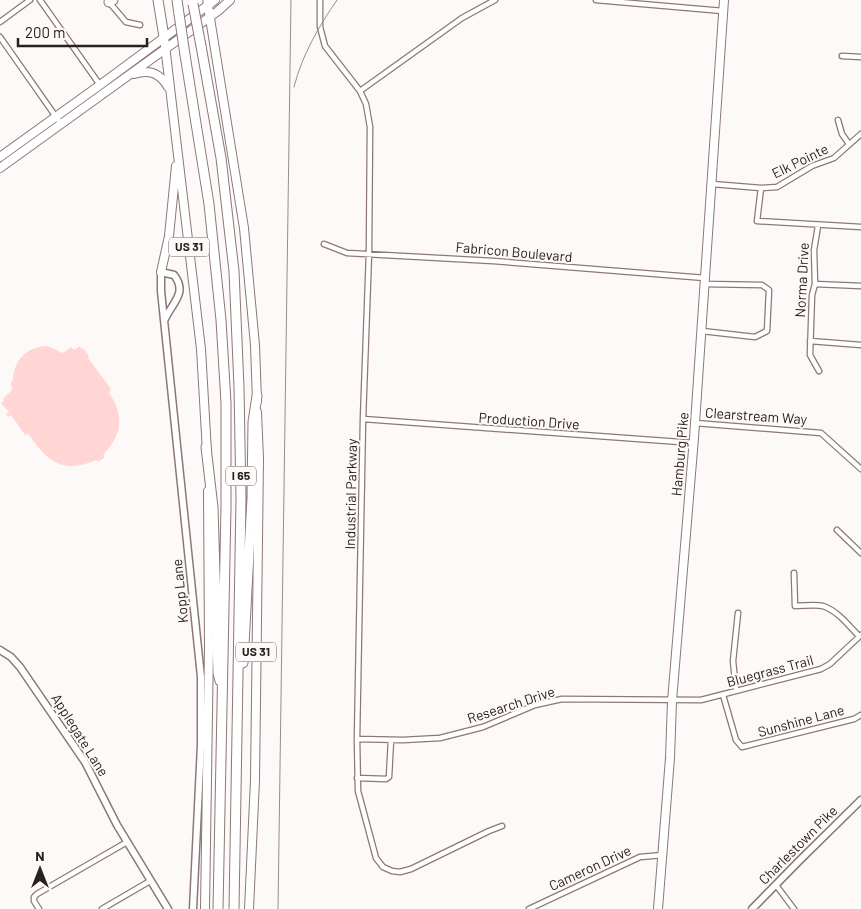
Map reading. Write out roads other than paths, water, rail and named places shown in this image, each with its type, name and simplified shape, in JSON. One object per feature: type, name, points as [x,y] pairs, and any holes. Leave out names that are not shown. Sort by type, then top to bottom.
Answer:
[{"type":"highway","points":[[158,0],[164,37]]},
{"type":"highway","name":"I 65","points":[[177,0],[209,204],[222,320],[226,421],[218,909]]},
{"type":"highway","name":"I 65","points":[[193,2],[220,158],[234,271],[241,463],[234,909]]},
{"type":"highway","points":[[238,674],[244,659],[252,498],[253,422],[257,396]]},
{"type":"highway","points":[[206,447],[213,507],[218,673],[223,690]]},
{"type":"main road","points":[[0,157],[127,76],[211,16],[230,0]]},
{"type":"main road","name":"Hamburg Pike","points":[[658,909],[672,701],[694,443],[724,0]]},
{"type":"main road","points":[[0,168],[100,85],[210,2]]},
{"type":"main road","points":[[210,2],[211,16]]},
{"type":"main road","name":"US 31","points":[[211,16],[244,228],[255,345],[259,459],[254,780],[249,909]]},
{"type":"main road","name":"US 31","points":[[164,37],[201,349],[206,447],[210,647],[205,909]]},
{"type":"main road","points":[[127,76],[150,72],[163,79],[170,92]]},
{"type":"main road","points":[[162,272],[169,236],[178,149]]},
{"type":"street","points":[[0,22],[30,0]]},
{"type":"street","points":[[40,0],[100,85]]},
{"type":"street","name":"Industrial Parkway","points":[[320,0],[320,27],[325,46],[360,91],[366,104],[370,127],[369,253],[363,419],[357,739],[359,798],[376,858],[387,870],[400,872],[411,869],[502,826]]},
{"type":"street","points":[[360,91],[462,18],[495,0]]},
{"type":"street","points":[[596,0],[724,10]]},
{"type":"street","points":[[110,1],[126,22],[140,25]]},
{"type":"street","points":[[0,37],[58,120]]},
{"type":"street","points":[[842,56],[861,57]]},
{"type":"street","points":[[838,120],[842,134],[849,144]]},
{"type":"street","name":"Elk Pointe","points":[[711,184],[761,188],[777,187],[812,166],[834,158],[861,134]]},
{"type":"street","name":"Norma Drive","points":[[761,188],[757,221],[795,222],[818,226],[814,250],[815,284],[812,295],[810,355],[819,371]]},
{"type":"street","points":[[816,225],[861,228]]},
{"type":"street","name":"Fabricon Boulevard","points":[[324,244],[347,253],[369,253],[762,285],[770,290],[767,332],[755,337],[702,331]]},
{"type":"street","points":[[162,272],[174,276],[180,287],[179,297],[165,319]]},
{"type":"street","name":"Kopp Lane","points":[[162,272],[161,291],[201,677],[201,745],[193,909]]},
{"type":"street","points":[[815,284],[861,286]]},
{"type":"street","points":[[810,341],[861,345]]},
{"type":"street","name":"Production Drive","points":[[363,419],[694,443]]},
{"type":"street","name":"Clearstream Way","points":[[695,423],[821,433],[861,469]]},
{"type":"street","points":[[857,465],[861,460]]},
{"type":"street","points":[[837,530],[861,553]]},
{"type":"street","points":[[794,573],[795,606],[822,606],[842,618],[860,635]]},
{"type":"street","points":[[736,690],[734,661],[738,612]]},
{"type":"street","name":"Bluegrass Trail","points":[[672,701],[694,701],[723,695],[821,669],[830,664],[860,635]]},
{"type":"street","name":"Applegate Lane","points":[[0,650],[11,657],[20,667],[84,762],[127,842],[168,909]]},
{"type":"street","name":"Sunshine Lane","points":[[723,695],[736,740],[742,747],[854,719],[861,715]]},
{"type":"street","name":"Research Drive","points":[[357,739],[440,738],[483,727],[535,705],[562,699],[672,701]]},
{"type":"street","points":[[357,778],[386,779],[389,777],[391,740]]},
{"type":"street","name":"Charlestown Pike","points":[[752,909],[861,800]]},
{"type":"street","points":[[39,909],[34,901],[34,897],[37,894],[127,842]]},
{"type":"street","name":"Cameron Drive","points":[[529,909],[640,857],[663,854]]},
{"type":"street","points":[[102,909],[150,881]]},
{"type":"street","points":[[776,884],[794,909]]},
{"type":"railway","points":[[278,909],[291,0]]},
{"type":"railway","points":[[294,87],[297,75],[312,41],[337,0]]}]
